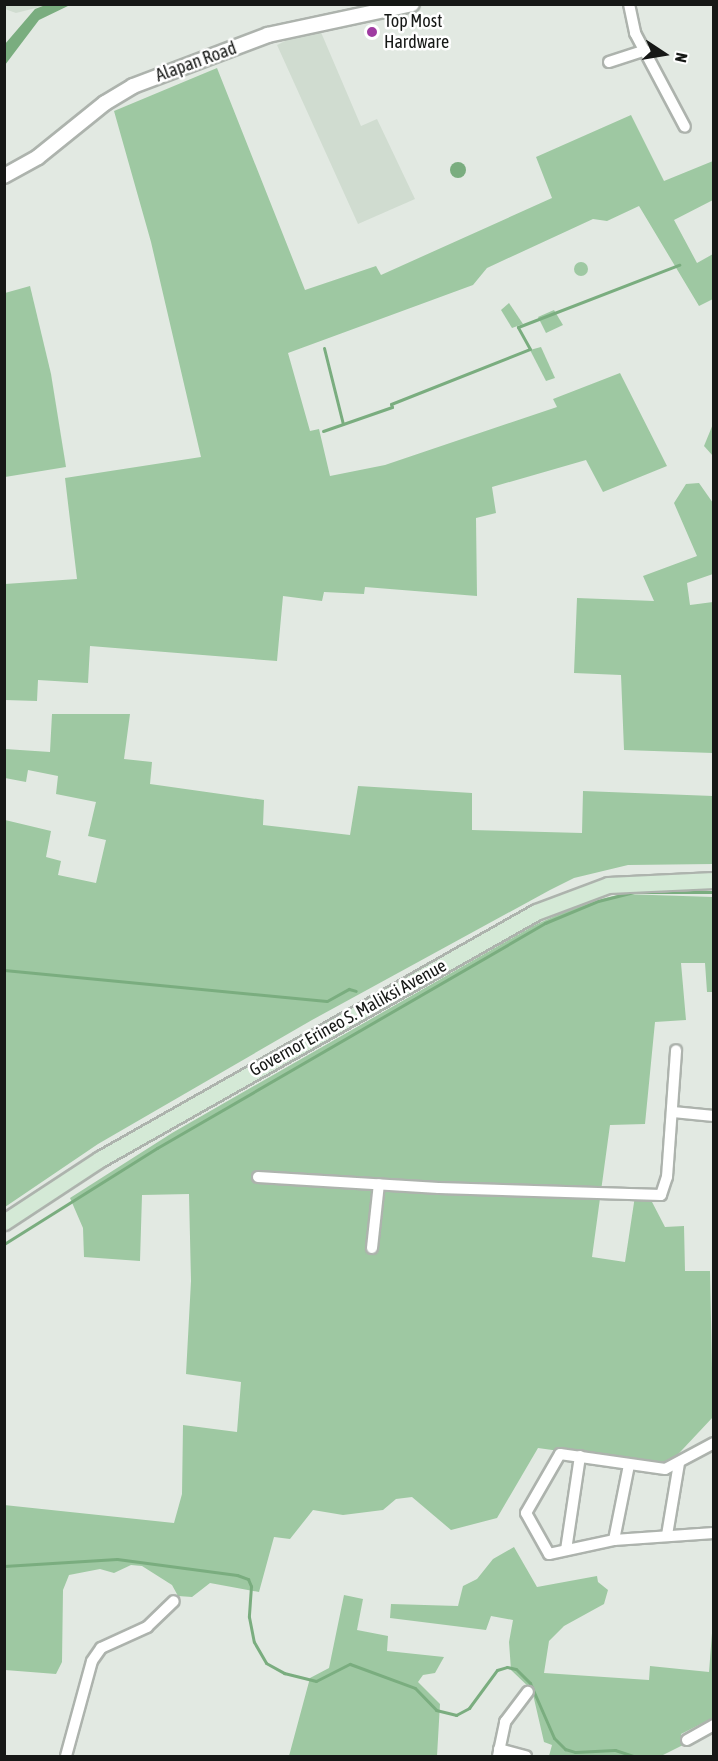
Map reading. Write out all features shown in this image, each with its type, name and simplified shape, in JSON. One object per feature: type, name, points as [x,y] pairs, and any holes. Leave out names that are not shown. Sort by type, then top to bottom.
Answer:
[{"type":"main road","name":"Governor Erineo S. Maliksi Avenue","points":[[4,1222],[100,1159],[536,912],[608,885],[714,880]]},
{"type":"street","points":[[629,4],[635,33],[685,126]]},
{"type":"street","name":"Alapan Road","points":[[4,176],[38,157],[105,103],[141,82],[268,35],[405,5]]},
{"type":"street","points":[[609,62],[645,50]]},
{"type":"street","points":[[258,1177],[661,1195],[666,1184],[676,1050]]},
{"type":"street","points":[[673,1112],[714,1116]]},
{"type":"street","points":[[372,1248],[380,1184]]},
{"type":"street","points":[[714,1443],[679,1463],[657,1469],[580,1455],[560,1454],[526,1513],[549,1554],[614,1540],[714,1533]]},
{"type":"street","points":[[566,1551],[580,1455]]},
{"type":"street","points":[[667,1535],[679,1463]]},
{"type":"street","points":[[614,1540],[628,1465]]},
{"type":"street","points":[[66,1756],[92,1661],[102,1648],[147,1628],[174,1601]]},
{"type":"street","points":[[526,1756],[499,1753],[505,1722],[528,1692]]},
{"type":"street","points":[[687,1740],[714,1725]]},
{"type":"shaded area","points":[[48,4],[70,5],[39,20],[5,65],[5,44],[35,9]]},
{"type":"shaded area","points":[[4,5],[48,5],[16,13],[5,9]]},
{"type":"shaded area","points":[[320,30],[361,126],[377,119],[415,199],[358,224],[277,45],[299,34]]},
{"type":"shaded area","points":[[217,68],[305,290],[376,266],[381,275],[552,198],[536,157],[631,115],[664,181],[713,161],[713,200],[674,220],[697,263],[713,254],[713,299],[699,306],[639,206],[607,221],[593,219],[487,268],[473,285],[288,353],[310,431],[319,429],[330,476],[385,465],[557,407],[553,399],[620,373],[667,466],[603,492],[586,460],[492,487],[496,513],[476,518],[477,596],[365,587],[364,594],[324,592],[322,601],[283,596],[277,661],[90,646],[88,683],[38,680],[37,701],[5,700],[5,584],[77,579],[65,478],[201,457],[151,242],[114,111]]},
{"type":"shaded area","points":[[458,162],[466,170],[458,178],[450,170]]},
{"type":"shaded area","points":[[578,262],[584,262],[588,269],[584,276],[578,276],[574,272],[574,266]]},
{"type":"shaded area","points":[[30,286],[51,374],[66,467],[5,477],[5,293]]},
{"type":"shaded area","points":[[509,303],[523,324],[512,328],[501,310]]},
{"type":"shaded area","points":[[554,310],[563,325],[546,333],[538,317]]},
{"type":"shaded area","points":[[541,347],[555,378],[546,381],[530,350]]},
{"type":"shaded area","points":[[713,424],[713,456],[704,446]]},
{"type":"shaded area","points":[[699,483],[713,503],[713,574],[687,583],[690,605],[713,602],[713,753],[624,750],[621,675],[574,673],[577,598],[654,601],[643,576],[697,556],[674,503],[686,484]]},
{"type":"shaded area","points":[[52,714],[130,714],[124,759],[152,762],[150,784],[264,800],[263,825],[350,835],[358,786],[472,793],[472,830],[582,833],[583,791],[713,796],[713,864],[628,865],[574,878],[312,1020],[98,1144],[5,1207],[5,820],[51,831],[46,857],[61,861],[58,875],[96,883],[106,840],[88,836],[96,802],[56,794],[58,776],[28,770],[26,782],[5,778],[5,749],[50,752]]},
{"type":"shaded area","points":[[622,894],[713,897],[713,992],[707,992],[705,963],[681,963],[686,1020],[655,1022],[645,1124],[610,1125],[592,1257],[625,1262],[635,1196],[651,1200],[665,1227],[684,1226],[685,1271],[710,1271],[713,1417],[667,1466],[538,1448],[497,1518],[451,1530],[412,1497],[396,1499],[383,1510],[343,1515],[313,1510],[290,1539],[274,1537],[259,1592],[210,1583],[192,1597],[178,1596],[172,1585],[142,1566],[131,1565],[114,1573],[100,1569],[69,1575],[63,1590],[62,1662],[56,1674],[5,1670],[4,1505],[174,1523],[182,1494],[183,1425],[237,1432],[241,1382],[186,1374],[191,1281],[189,1194],[142,1195],[140,1261],[84,1257],[83,1228],[70,1198],[172,1133],[535,925],[581,904]]},
{"type":"shaded area","points":[[514,1547],[537,1587],[597,1576],[598,1582],[608,1590],[604,1604],[564,1626],[549,1641],[544,1673],[649,1680],[650,1666],[709,1672],[713,1620],[713,1718],[681,1734],[683,1745],[661,1756],[549,1756],[552,1745],[544,1742],[532,1690],[511,1670],[509,1642],[513,1620],[491,1616],[486,1630],[390,1618],[391,1604],[458,1606],[463,1586],[477,1579],[493,1559]]},
{"type":"shaded area","points":[[344,1595],[363,1599],[357,1630],[388,1636],[387,1651],[444,1657],[435,1673],[423,1675],[418,1682],[440,1704],[437,1756],[289,1756],[310,1678],[329,1668]]},
{"type":"waterway","points":[[323,431],[392,407],[391,404],[530,349],[518,327],[679,265]]},
{"type":"waterway","points":[[324,348],[343,424]]},
{"type":"waterway","points":[[4,1244],[157,1148],[545,923],[598,901],[634,892],[714,892]]},
{"type":"waterway","points":[[4,970],[327,1001],[349,989],[356,991]]},
{"type":"waterway","points":[[4,1566],[117,1559],[237,1575],[248,1579],[251,1586],[249,1617],[254,1642],[266,1663],[284,1673],[316,1681],[350,1664],[415,1688],[436,1710],[456,1715],[469,1708],[497,1670],[507,1667],[516,1669],[530,1683],[554,1738],[565,1749],[575,1752],[615,1750],[633,1756]]},
{"type":"place","name":"Top Most Hardware","points":[[372,32]]}]
